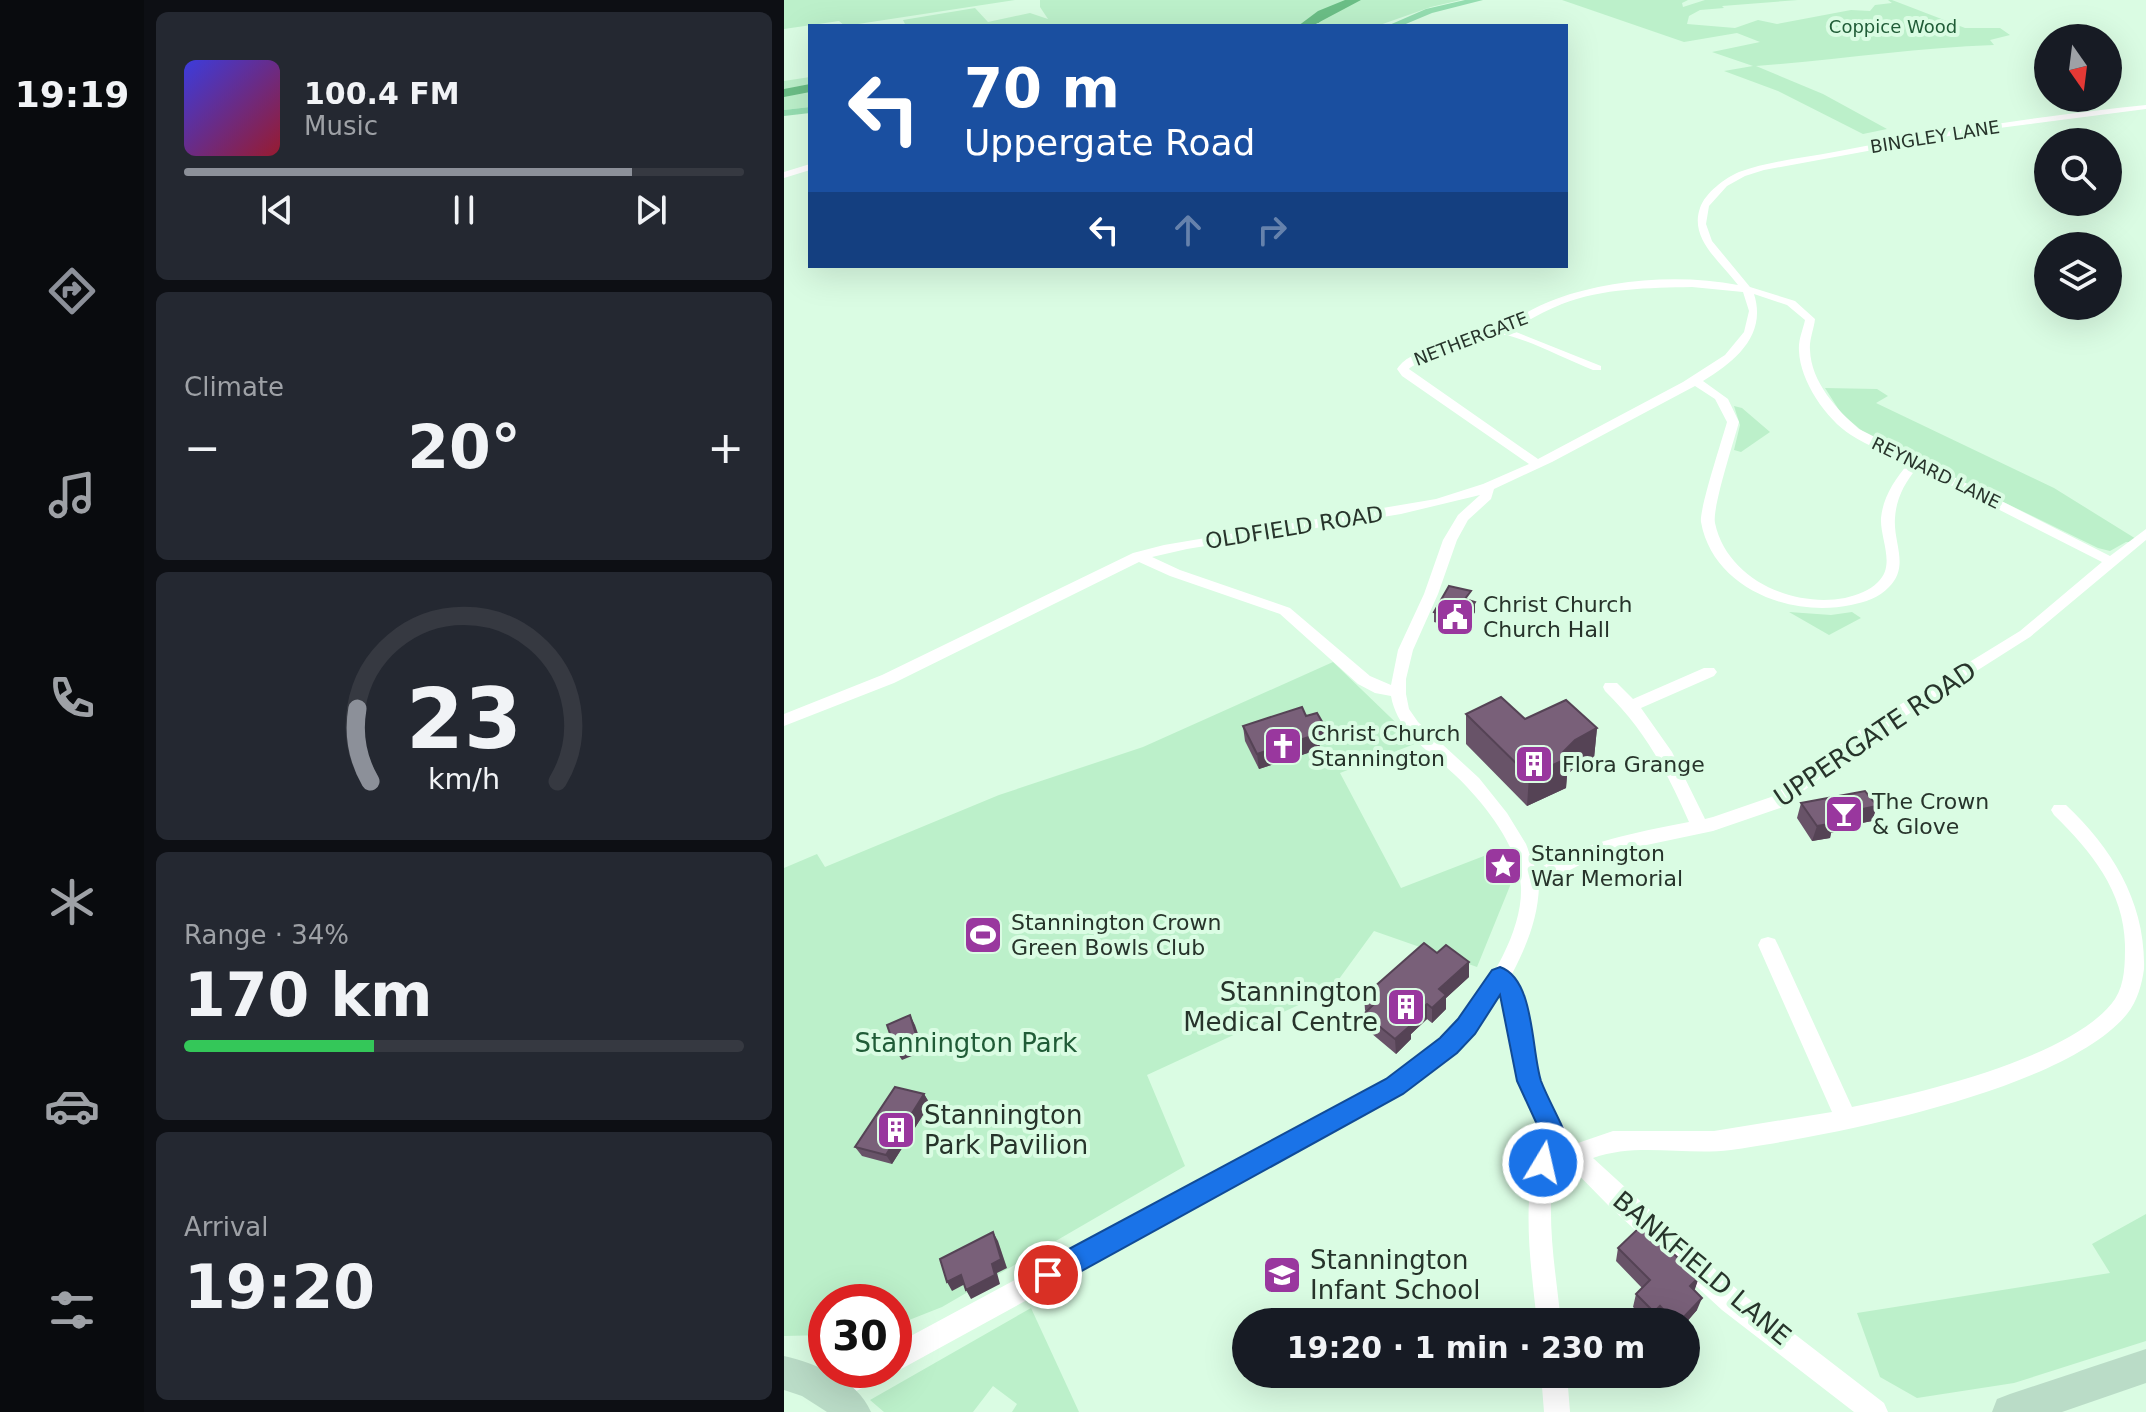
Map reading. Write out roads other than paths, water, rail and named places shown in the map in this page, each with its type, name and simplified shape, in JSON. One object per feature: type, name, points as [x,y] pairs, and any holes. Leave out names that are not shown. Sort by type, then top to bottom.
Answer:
[{"type":"main road","points":[[1397,24],[1420,14],[1478,0]]},
{"type":"main road","points":[[784,113],[808,110]]},
{"type":"main road","points":[[2030,1410],[2146,1366]]},
{"type":"main road","points":[[784,1373],[806,1378],[842,1401]]},
{"type":"street","name":"BINGLEY LANE","points":[[1748,289],[1706,242],[1700,224],[1710,201],[1727,181],[1773,167],[1869,146],[2146,107]]},
{"type":"street","points":[[784,175],[808,168]]},
{"type":"street","name":"NETHERGATE","points":[[1537,464],[1432,393],[1403,369],[1417,357],[1503,330],[1562,300],[1648,283],[1748,289]]},
{"type":"street","name":"OLDFIELD ROAD","points":[[784,720],[888,679],[1138,556],[1414,507],[1488,488],[1694,381],[1731,354],[1749,331],[1755,309],[1748,289]]},
{"type":"street","name":"REYNARD LANE","points":[[1748,289],[1773,294],[1806,313],[1810,324],[1804,345],[1807,365],[1834,412],[1867,440],[2110,561]]},
{"type":"street","points":[[1503,330],[1571,361],[1597,368]]},
{"type":"street","points":[[1694,381],[1718,394],[1730,410],[1733,422],[1707,519],[1709,531],[1723,556],[1740,574],[1791,603],[1819,606],[1848,603],[1878,591],[1886,582],[1894,564],[1888,519],[1890,509],[1905,474],[1915,463]]},
{"type":"street","points":[[912,1349],[1395,1087],[1448,1046],[1500,977],[1525,922],[1530,901],[1529,883],[1518,846],[1502,818],[1469,777],[1410,724],[1403,714],[1398,692],[1404,655],[1445,560],[1451,533],[1468,509],[1486,496],[1488,488]]},
{"type":"street","name":"UPPERGATE ROAD","points":[[1529,883],[1598,848],[1700,827],[1760,811],[1777,802],[1868,732],[2025,634],[2146,533]]},
{"type":"street","points":[[1138,556],[1175,573],[1285,611],[1364,680],[1381,689],[1398,692]]},
{"type":"street","points":[[1632,706],[1709,672]]},
{"type":"street","points":[[1611,687],[1642,716],[1670,759],[1700,827]]},
{"type":"street","points":[[1573,1155],[1616,1141],[1702,1143],[1847,1120],[1995,1078],[2078,1041],[2119,1010],[2129,991],[2135,966],[2132,917],[2109,864],[2088,836],[2060,810]]},
{"type":"street","points":[[1768,945],[1847,1120]]},
{"type":"street","name":"BANKFIELD LANE","points":[[1500,977],[1507,981],[1515,1004],[1529,1081],[1553,1133],[1731,1301],[1875,1412]]},
{"type":"street","points":[[1548,1308],[1541,1201],[1543,1163],[1553,1133]]},
{"type":"street","points":[[1555,1388],[1557,1412]]},
{"type":"waterway","points":[[1307,24],[1355,0]]},
{"type":"waterway","points":[[1318,22],[1328,13],[1325,12]]},
{"type":"waterway","points":[[784,93],[808,88]]},
{"type":"place","name":"Christ Church Church Hall","points":[[1455,617]]},
{"type":"place","name":"Christ Church Stannington","points":[[1283,746]]},
{"type":"place","name":"Flora Grange","points":[[1534,764]]},
{"type":"place","name":"The Crown & Glove","points":[[1844,814]]},
{"type":"place","name":"Stannington War Memorial","points":[[1503,866]]},
{"type":"place","name":"Stannington Crown Green Bowls Club","points":[[983,935]]},
{"type":"place","name":"Stannington Medical Centre","points":[[1406,1007]]},
{"type":"place","name":"Stannington Park Pavilion","points":[[896,1130]]},
{"type":"place","name":"Stannington Infant School","points":[[1282,1275]]},
{"type":"park label","name":"Coppice Wood","points":[[1893,27]]},
{"type":"park label","name":"Stannington Park","points":[[966,1043]]}]
